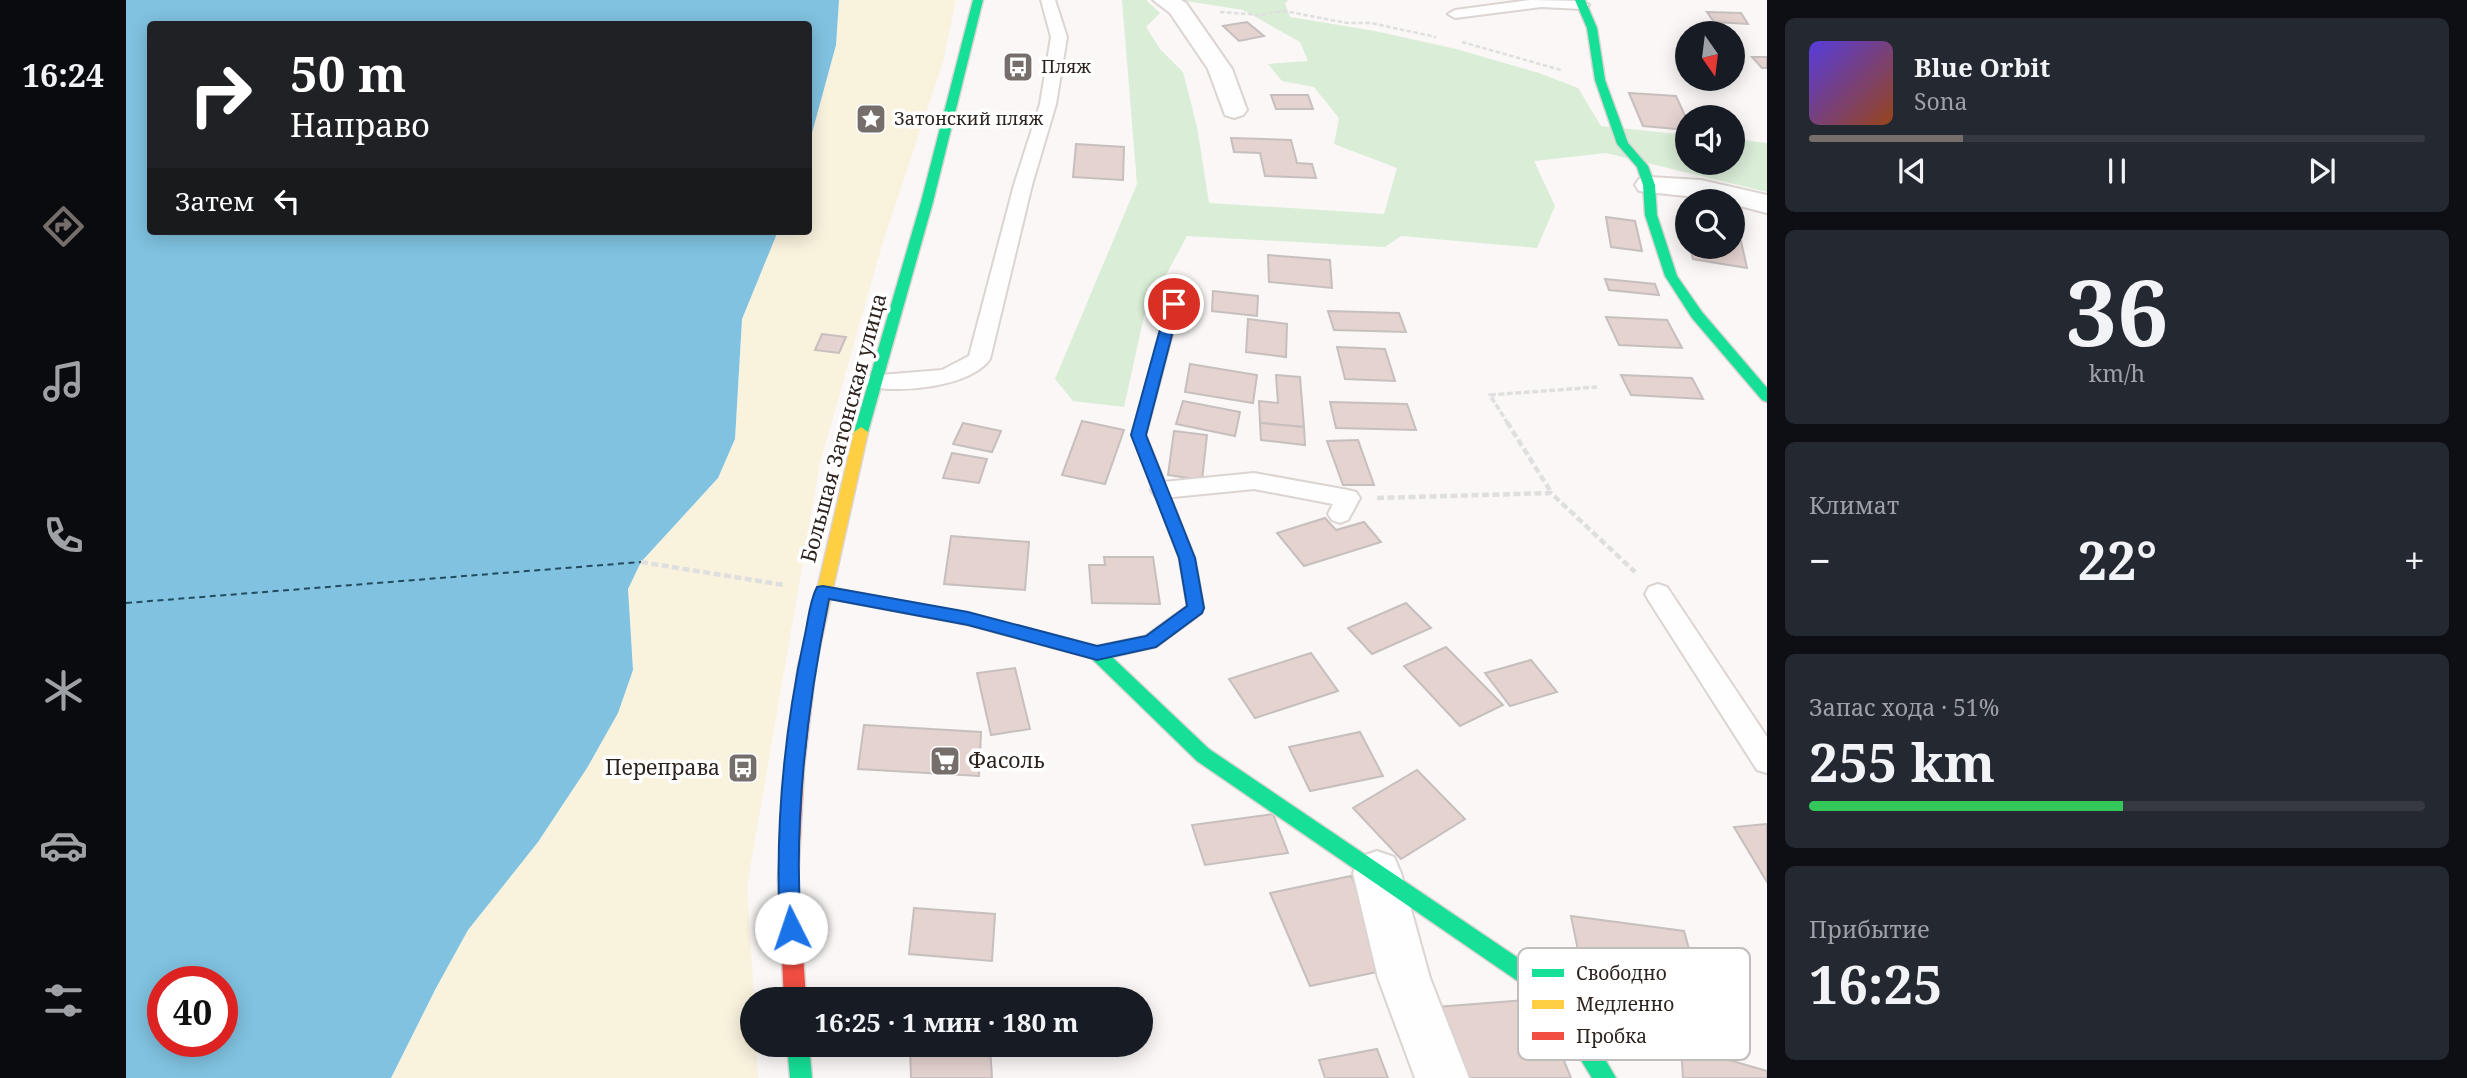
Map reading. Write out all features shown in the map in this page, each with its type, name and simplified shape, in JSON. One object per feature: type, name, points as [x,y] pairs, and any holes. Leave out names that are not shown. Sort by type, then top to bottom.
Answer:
[{"type":"street","name":"Большая Затонская улица","points":[[794,987],[788,880],[794,779],[807,666],[876,381],[957,93],[978,0]]},
{"type":"street","points":[[1581,2],[1592,27],[1600,80],[1623,144],[1643,166],[1649,185],[1651,215],[1671,276],[1697,315],[1767,397]]},
{"type":"street","points":[[1171,4],[1220,69],[1234,110]]},
{"type":"street","points":[[1649,185],[1701,188],[1767,204]]},
{"type":"street","points":[[823,592],[968,618],[1097,653],[1150,642],[1196,608],[1187,558],[1163,490],[1139,435],[1154,368],[1180,283]]},
{"type":"street","points":[[1097,653],[1203,755],[1518,969]]},
{"type":"street","points":[[1377,873],[1404,978],[1442,1078]]},
{"type":"street","points":[[800,1057],[801,1078]]},
{"type":"street","points":[[1594,1060],[1605,1078]]},
{"type":"lane","points":[[876,381],[934,379],[968,370],[979,359],[1023,185],[1048,104],[1059,37],[1048,0]]},
{"type":"lane","points":[[1455,14],[1541,3],[1581,2]]},
{"type":"lane","points":[[1163,490],[1254,481],[1344,506]]},
{"type":"lane","points":[[1658,594],[1767,761]]},
{"type":"path","points":[[1171,4],[1260,15],[1284,11],[1346,23],[1371,23],[1437,37]]},
{"type":"path","points":[[1460,42],[1600,80]]},
{"type":"path","points":[[1597,387],[1490,395],[1551,493],[1658,594]]},
{"type":"path","points":[[1344,506],[1551,493]]},
{"type":"path","points":[[640,562],[823,592]]},
{"type":"green space","points":[[1122,0],[1146,0],[1160,13],[1146,27],[1160,49],[1183,72],[1197,127],[1209,203],[1384,214],[1397,168],[1334,144],[1339,118],[1314,87],[1282,81],[1268,64],[1308,61],[1300,42],[1243,10],[1180,0],[1288,0],[1285,3],[1290,17],[1375,31],[1456,49],[1539,73],[1578,88],[1601,126],[1675,134],[1675,170],[1606,153],[1534,161],[1555,206],[1537,248],[1401,236],[1385,247],[1187,236],[1144,316],[1124,407],[1073,401],[1055,379],[1137,184]]},
{"type":"green space","points":[[1745,140],[1767,143],[1767,192],[1697,175],[1745,175]]},
{"type":"sand","points":[[839,0],[956,0],[943,62],[882,245],[820,463],[747,886],[753,987],[740,987],[740,1057],[757,1057],[758,1078],[391,1078],[468,930],[538,842],[587,768],[617,713],[633,670],[628,589],[641,562],[718,478],[735,440],[742,319],[776,235],[812,235],[812,133],[836,45]]},
{"type":"water","points":[[126,0],[839,0],[836,45],[812,133],[812,21],[147,21],[147,235],[776,235],[742,319],[735,439],[718,478],[641,562],[628,589],[633,670],[618,713],[587,768],[538,842],[468,930],[391,1078],[126,1078]]},
{"type":"building","points":[[1707,12],[1741,13],[1748,24],[1745,21],[1713,21]]},
{"type":"building","points":[[1247,22],[1264,36],[1239,41],[1223,26]]},
{"type":"building","points":[[1752,57],[1767,57],[1767,68],[1762,68]]},
{"type":"building","points":[[1629,93],[1676,96],[1680,105],[1675,105],[1675,129],[1643,126]]},
{"type":"building","points":[[1271,95],[1308,95],[1313,109],[1276,109]]},
{"type":"building","points":[[1231,138],[1291,140],[1297,163],[1312,164],[1316,178],[1265,176],[1260,153],[1234,152]]},
{"type":"building","points":[[1076,144],[1124,147],[1123,180],[1073,177]]},
{"type":"building","points":[[1606,217],[1635,221],[1642,251],[1611,247]]},
{"type":"building","points":[[1268,255],[1330,260],[1332,288],[1269,282]]},
{"type":"building","points":[[1693,259],[1745,259],[1747,268]]},
{"type":"building","points":[[1605,279],[1655,284],[1659,295],[1609,290]]},
{"type":"building","points":[[1213,291],[1258,296],[1257,316],[1212,311]]},
{"type":"building","points":[[1328,311],[1399,313],[1406,332],[1334,330]]},
{"type":"building","points":[[1606,317],[1667,320],[1682,348],[1619,345]]},
{"type":"building","points":[[1248,319],[1287,324],[1286,357],[1246,352]]},
{"type":"building","points":[[822,334],[846,337],[839,353],[815,350]]},
{"type":"building","points":[[1337,347],[1385,349],[1395,381],[1345,379]]},
{"type":"building","points":[[1190,364],[1257,375],[1253,403],[1185,392]]},
{"type":"building","points":[[1276,375],[1300,377],[1304,427],[1260,423],[1259,401],[1278,403]]},
{"type":"building","points":[[1621,375],[1692,378],[1703,399],[1631,395]]},
{"type":"building","points":[[1183,401],[1240,412],[1235,436],[1176,424]]},
{"type":"building","points":[[1330,402],[1407,404],[1416,430],[1336,428]]},
{"type":"building","points":[[1082,421],[1124,430],[1105,484],[1062,475]]},
{"type":"building","points":[[963,423],[1001,431],[992,452],[953,444]]},
{"type":"building","points":[[1260,423],[1304,427],[1305,445],[1261,440]]},
{"type":"building","points":[[1174,431],[1207,435],[1202,480],[1168,475]]},
{"type":"building","points":[[1358,440],[1374,485],[1343,485],[1327,441]]},
{"type":"building","points":[[952,453],[987,459],[979,483],[943,478]]},
{"type":"building","points":[[1325,518],[1336,530],[1364,522],[1381,542],[1304,566],[1277,533]]},
{"type":"building","points":[[951,536],[1029,542],[1025,590],[944,584]]},
{"type":"building","points":[[1104,557],[1153,557],[1160,604],[1092,603],[1089,565],[1105,565]]},
{"type":"building","points":[[1406,603],[1431,628],[1372,654],[1348,628]]},
{"type":"building","points":[[1446,647],[1503,705],[1460,726],[1404,666]]},
{"type":"building","points":[[1311,653],[1338,691],[1255,718],[1229,679]]},
{"type":"building","points":[[1531,660],[1557,692],[1510,706],[1485,673]]},
{"type":"building","points":[[1015,668],[1030,729],[991,735],[977,673]]},
{"type":"building","points":[[864,725],[981,732],[979,776],[858,769]]},
{"type":"building","points":[[1360,732],[1383,776],[1310,791],[1289,747]]},
{"type":"building","points":[[1417,770],[1465,819],[1401,859],[1353,808]]},
{"type":"building","points":[[1273,814],[1288,853],[1205,865],[1192,825]]},
{"type":"building","points":[[1767,824],[1767,882],[1734,827]]},
{"type":"building","points":[[1351,876],[1396,968],[1310,986],[1270,893]]},
{"type":"building","points":[[914,908],[995,914],[992,961],[909,954]]},
{"type":"building","points":[[1571,916],[1684,931],[1689,948],[1578,948]]},
{"type":"building","points":[[1518,1001],[1518,1060],[1564,1060],[1571,1078],[1462,1078],[1437,1007]]},
{"type":"building","points":[[1377,1049],[1388,1078],[1325,1078],[1319,1060]]},
{"type":"building","points":[[910,1057],[991,1057],[992,1078],[911,1078]]},
{"type":"building","points":[[1682,1060],[1729,1060],[1767,1071],[1767,1078],[1683,1078]]},
{"type":"ferry route","points":[[126,603],[641,562]]},
{"type":"traffic: fast","points":[[861,432],[927,202],[978,0]]},
{"type":"traffic: fast","points":[[1580,0],[1592,28],[1600,80],[1623,144],[1642,166],[1649,185],[1651,215],[1671,276],[1697,315],[1767,397]]},
{"type":"traffic: fast","points":[[823,592],[968,619],[1097,653],[1150,642],[1196,608],[1187,558],[1139,435],[1180,283]]},
{"type":"traffic: fast","points":[[1097,653],[1203,755],[1518,969]]},
{"type":"traffic: fast","points":[[799,1057],[801,1078]]},
{"type":"traffic: fast","points":[[1594,1060],[1605,1078]]},
{"type":"traffic: slow","points":[[814,637],[861,432]]},
{"type":"traffic: jam","points":[[794,987],[788,880],[795,767],[807,666],[814,637]]},
{"type":"place","name":"Пляж","points":[[1018,67]]},
{"type":"place","name":"Затонский пляж","points":[[871,119]]},
{"type":"place","name":"Фасоль","points":[[945,761]]},
{"type":"place","name":"Переправа","points":[[743,768]]},
{"type":"route","points":[[791,928],[788,880],[795,767],[807,666],[823,592],[968,618],[1097,653],[1150,642],[1196,608],[1187,558],[1163,490],[1139,435],[1154,368],[1174,304]]}]
